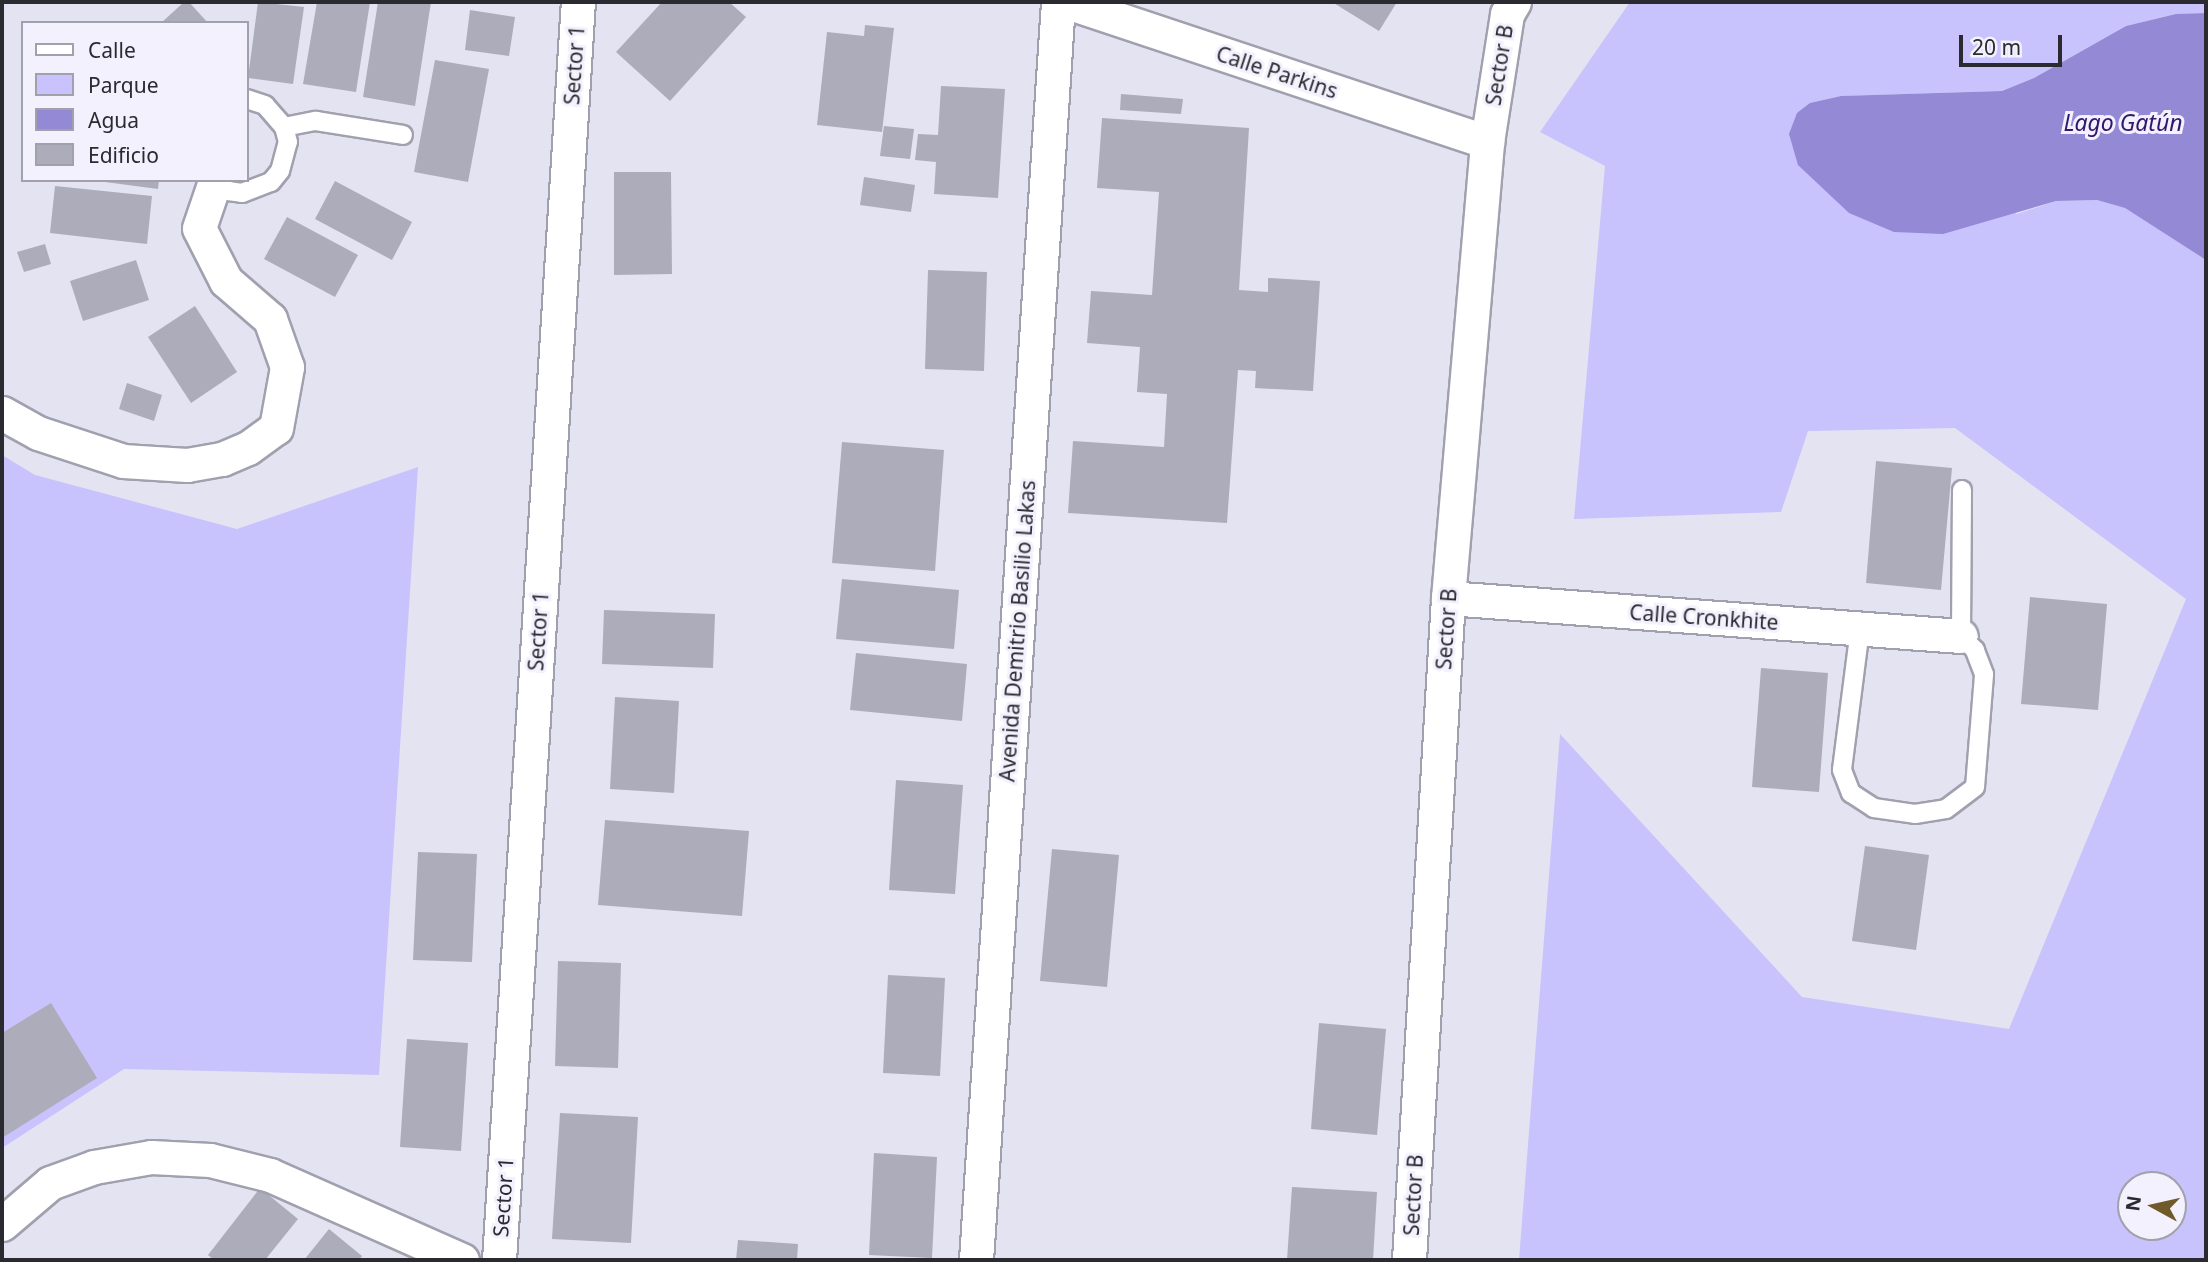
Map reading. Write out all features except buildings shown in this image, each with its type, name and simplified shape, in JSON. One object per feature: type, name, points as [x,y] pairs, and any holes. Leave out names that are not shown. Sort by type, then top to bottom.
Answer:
[{"type":"street","name":"Sector 1","points":[[499,1260],[578,2]]},
{"type":"street","name":"Avenida Demitrio Basilio Lakas","points":[[976,1260],[1058,2]]},
{"type":"street","name":"Calle Parkins","points":[[1067,2],[1487,142]]},
{"type":"street","name":"Sector B","points":[[1409,1260],[1448,598],[1487,142],[1507,6]]},
{"type":"street","points":[[2,413],[38,433],[123,461],[187,465],[248,448],[276,428],[287,366],[270,319],[226,281],[199,228],[212,182]]},
{"type":"street","name":"Calle Cronkhite","points":[[1448,598],[1961,636]]},
{"type":"street","points":[[2,1224],[50,1183],[94,1167],[151,1157],[210,1160],[270,1175],[462,1260]]},
{"type":"lane","points":[[212,182],[242,193],[271,183],[286,157],[284,127],[265,105],[248,99]]},
{"type":"lane","points":[[284,127],[316,121],[403,135]]},
{"type":"lane","points":[[1860,629],[1842,770],[1851,793],[1874,808],[1915,814],[1946,809],[1975,787],[1984,674],[1975,650],[1961,636],[1962,490]]},
{"type":"green space","points":[[1630,2],[2206,2],[2206,13],[2176,14],[2126,26],[2034,78],[2002,91],[1841,96],[1810,103],[2017,214],[2056,201],[2097,200],[2125,208],[2206,260],[2206,1260],[1519,1260],[1560,734],[1802,997],[2009,1029],[2186,599],[1955,428],[1808,431],[1781,512],[1574,519],[1605,166],[1540,132]]},
{"type":"green space","points":[[2,455],[35,475],[237,529],[418,467],[379,1075],[124,1069],[2,1148]]},
{"type":"water","name":"Lago Gatún","points":[[2206,13],[2206,260],[2125,208],[2097,200],[2056,201],[1943,234],[1894,232],[1849,213],[1798,165],[1789,134],[1797,113],[1810,103],[1841,96],[2002,91],[2034,78],[2126,26],[2176,14]]}]
